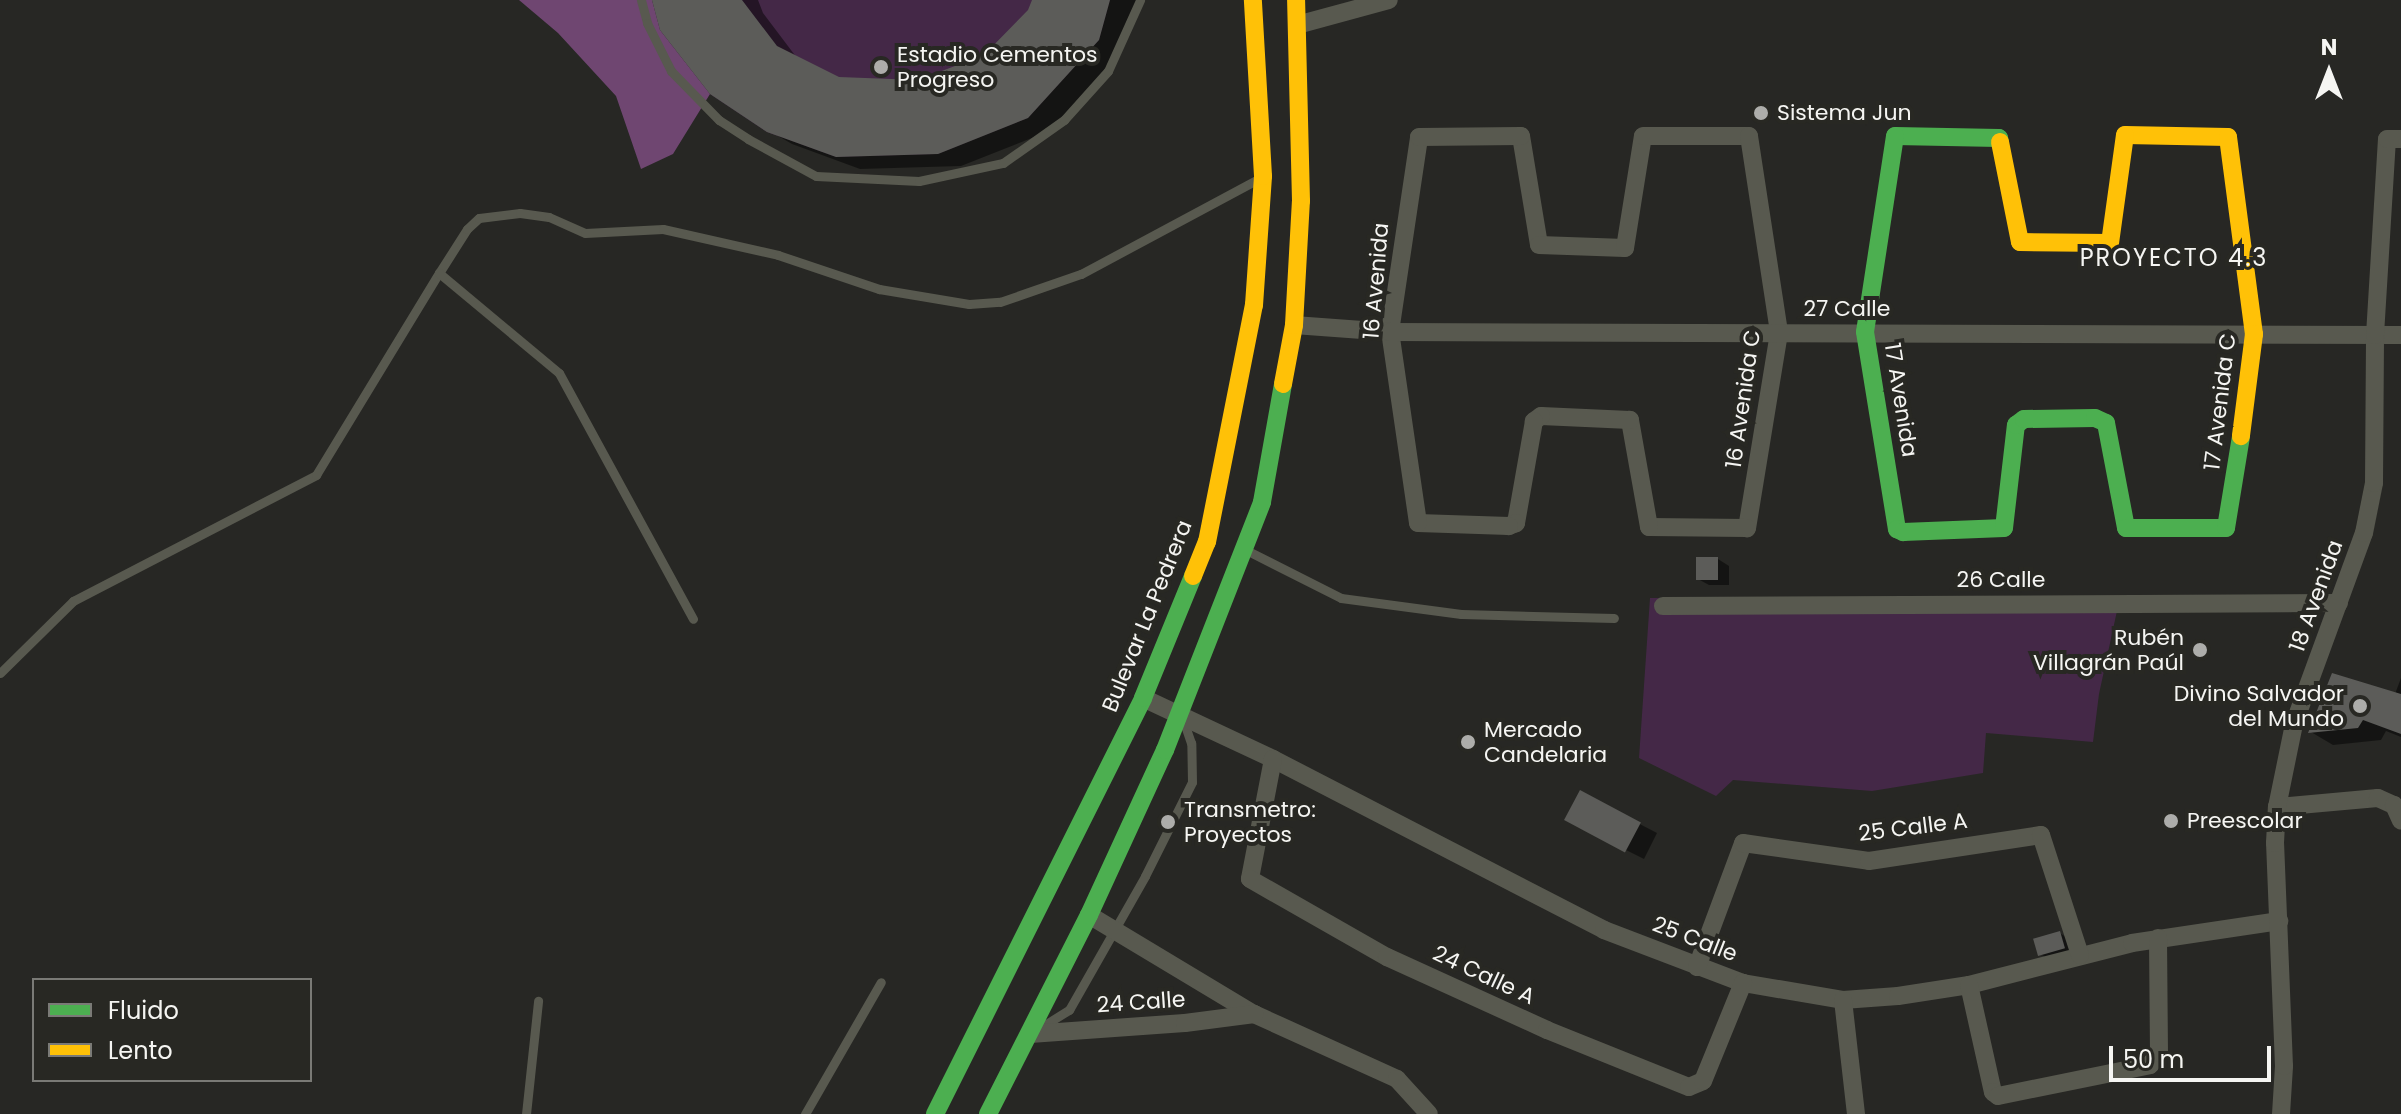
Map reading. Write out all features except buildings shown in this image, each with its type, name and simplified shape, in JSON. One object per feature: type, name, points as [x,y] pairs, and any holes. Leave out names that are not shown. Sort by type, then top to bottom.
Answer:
[{"type":"main road","name":"Bulevar La Pedrera","points":[[935,1114],[1143,698],[1207,542],[1254,305],[1263,176],[1253,0]]},
{"type":"main road","points":[[988,1114],[1089,915],[1181,715],[1262,502],[1294,325],[1301,201],[1296,0]]},
{"type":"main road","name":"17 Avenida C","points":[[2020,242],[2110,243],[2125,135],[2228,137],[2254,334],[2226,528],[2126,528]]},
{"type":"main road","name":"17 Avenida","points":[[2020,242],[1999,138],[1895,136],[1865,332],[1897,529],[1903,532],[2004,528],[2016,425],[2024,419],[2095,418],[2109,427],[2126,528]]},
{"type":"street","points":[[1297,25],[1389,0]]},
{"type":"street","name":"16 Avenida","points":[[1539,245],[1521,136],[1419,137],[1390,332],[1420,524],[1509,526],[1516,523],[1537,417],[1630,420],[1649,527]]},
{"type":"street","name":"16 Avenida C","points":[[1539,245],[1625,248],[1643,136],[1749,136],[1779,333],[1749,525],[1743,528],[1649,527]]},
{"type":"street","name":"18 Avenida","points":[[2281,1114],[2284,1066],[2277,807],[2294,724],[2364,533],[2374,483],[2375,335],[2394,139]]},
{"type":"street","name":"27 Calle","points":[[1294,325],[1390,332],[2401,335]]},
{"type":"street","name":"26 Calle","points":[[1663,606],[2339,603]]},
{"type":"street","name":"25 Calle","points":[[1143,698],[1273,759],[1604,930],[1743,983],[1843,1000],[1969,985],[2158,938],[2279,921]]},
{"type":"street","name":"24 Calle A","points":[[1273,759],[1250,876],[1253,881],[1387,957],[1547,1030],[1689,1087],[1703,1081],[1743,983]]},
{"type":"street","points":[[2277,807],[2373,798],[2390,801],[2401,821]]},
{"type":"street","name":"25 Calle A","points":[[1697,967],[1743,843],[1869,861],[2041,835],[2080,955]]},
{"type":"street","name":"24 Calle","points":[[1089,915],[1254,1014],[1397,1079],[1429,1114]]},
{"type":"street","points":[[1969,985],[1993,1092],[1998,1096],[2150,1065],[2159,1053],[2158,938]]},
{"type":"street","points":[[1843,1000],[1856,1114]]},
{"type":"street","name":"24 Calle","points":[[1030,1034],[1185,1023],[1254,1014]]},
{"type":"lane","points":[[641,0],[647,23],[671,71],[719,120],[748,139],[816,176],[919,181],[1003,163],[1064,120],[1108,71],[1140,0]]},
{"type":"lane","points":[[0,673],[73,601],[316,475],[439,273],[467,229],[479,218],[520,213],[549,217],[585,233],[663,229],[778,255],[879,289],[969,304],[1000,302],[1081,274],[1263,176]]},
{"type":"lane","points":[[439,273],[559,373],[693,619]]},
{"type":"lane","points":[[1246,550],[1341,598],[1405,609],[1507,617],[1614,618]]},
{"type":"lane","points":[[1030,1034],[1069,1010],[1115,930],[1192,782],[1191,743],[1181,715]]},
{"type":"lane","points":[[805,1114],[881,982]]},
{"type":"lane","points":[[526,1114],[538,1001]]},
{"type":"shaded area","points":[[519,0],[652,0],[660,30],[710,94],[673,154],[641,169],[616,96],[558,33]]},
{"type":"shaded area","name":"Estadio Cementos Progreso","points":[[652,0],[1110,0],[1099,40],[1028,118],[938,154],[836,157],[767,132],[710,94],[660,30]]},
{"type":"shaded area","points":[[2120,597],[2099,694],[2093,742],[1986,733],[1983,773],[1872,791],[1733,780],[1716,796],[1639,758],[1650,598]]},
{"type":"traffic: fast","points":[[2000,142],[1999,138],[1895,136],[1865,332],[1897,529],[1903,532],[2004,528],[2016,425],[2024,419],[2095,418],[2106,423],[2126,528],[2226,528],[2241,436]]},
{"type":"traffic: fast","points":[[988,1114],[1089,915],[1165,750],[1262,502],[1283,384]]},
{"type":"traffic: fast","points":[[935,1114],[1143,698],[1193,576]]},
{"type":"traffic: slow","points":[[1193,576],[1207,542],[1254,305],[1263,176],[1253,0]]},
{"type":"traffic: slow","points":[[1283,384],[1294,325],[1301,201],[1296,0]]},
{"type":"traffic: slow","points":[[2125,135],[2228,137],[2254,334],[2241,436]]},
{"type":"traffic: slow","points":[[2000,142],[2020,242],[2110,243],[2125,135]]},
{"type":"place","name":"Estadio Cementos Progreso","points":[[881,67]]},
{"type":"place","name":"Sistema Jun","points":[[1761,113]]},
{"type":"place","name":"Rubén Villagrán Paúl","points":[[2200,650]]},
{"type":"place","name":"Divino Salvador del Mundo","points":[[2360,706]]},
{"type":"place","name":"Mercado Candelaria","points":[[1468,742]]},
{"type":"place","name":"Preescolar","points":[[2171,821]]},
{"type":"place","name":"Transmetro: Proyectos","points":[[1168,822]]},
{"type":"district","name":"PROYECTO 4.3","points":[[2174,258]]}]
